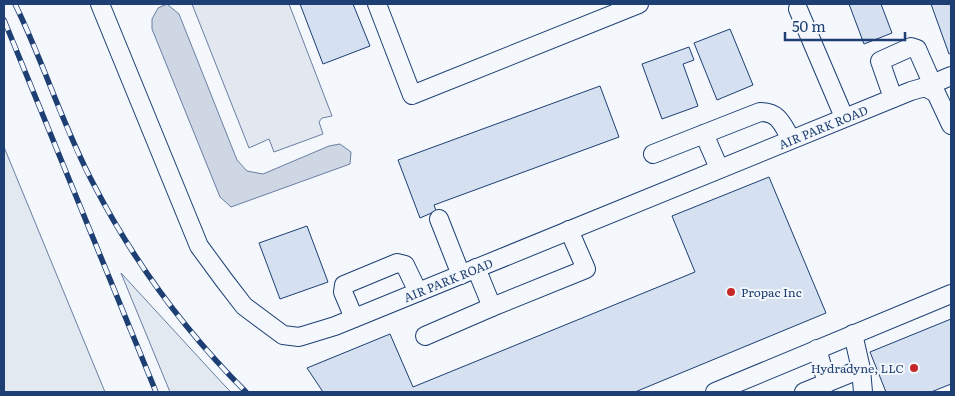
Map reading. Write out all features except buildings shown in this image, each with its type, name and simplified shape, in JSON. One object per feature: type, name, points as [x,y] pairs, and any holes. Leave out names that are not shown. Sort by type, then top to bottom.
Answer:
[{"type":"street","name":"AIR PARK ROAD","points":[[100,4],[199,246],[244,306],[272,329],[291,337],[310,335],[354,318],[719,168],[951,76]]},
{"type":"street","points":[[377,4],[412,95],[639,4]]},
{"type":"street","points":[[798,9],[844,118]]},
{"type":"street","points":[[893,98],[880,66],[880,61],[911,47],[917,49],[929,85],[940,99],[951,125]]},
{"type":"street","points":[[653,154],[760,112],[771,112],[777,117],[791,139]]},
{"type":"street","points":[[704,134],[719,168]]},
{"type":"street","points":[[439,219],[468,271],[492,307]]},
{"type":"street","points":[[425,336],[586,269],[569,230]]},
{"type":"street","points":[[354,318],[343,292],[344,285],[397,263],[405,265],[418,292]]},
{"type":"street","points":[[715,392],[951,294]]},
{"type":"street","points":[[852,334],[861,369],[863,392]]},
{"type":"street","points":[[817,349],[827,383]]},
{"type":"street","points":[[804,392],[861,369]]},
{"type":"shaded area","points":[[167,4],[179,14],[237,160],[247,171],[263,174],[329,146],[340,144],[351,152],[350,164],[231,207],[220,197],[152,29],[152,19],[158,8]]},
{"type":"shaded area","points":[[192,4],[289,4],[332,116],[322,118],[319,122],[323,134],[274,152],[269,139],[249,148]]},
{"type":"shaded area","points":[[4,147],[105,392],[4,392]]},
{"type":"shaded area","points":[[121,273],[225,386],[231,392],[170,392]]},
{"type":"railway","points":[[15,4],[83,163],[126,241],[182,320],[202,345],[246,392]]},
{"type":"railway","points":[[4,20],[156,392]]},
{"type":"place","name":"Propac Inc","points":[[731,292]]},
{"type":"place","name":"Hydradyne, LLC","points":[[914,368]]}]
